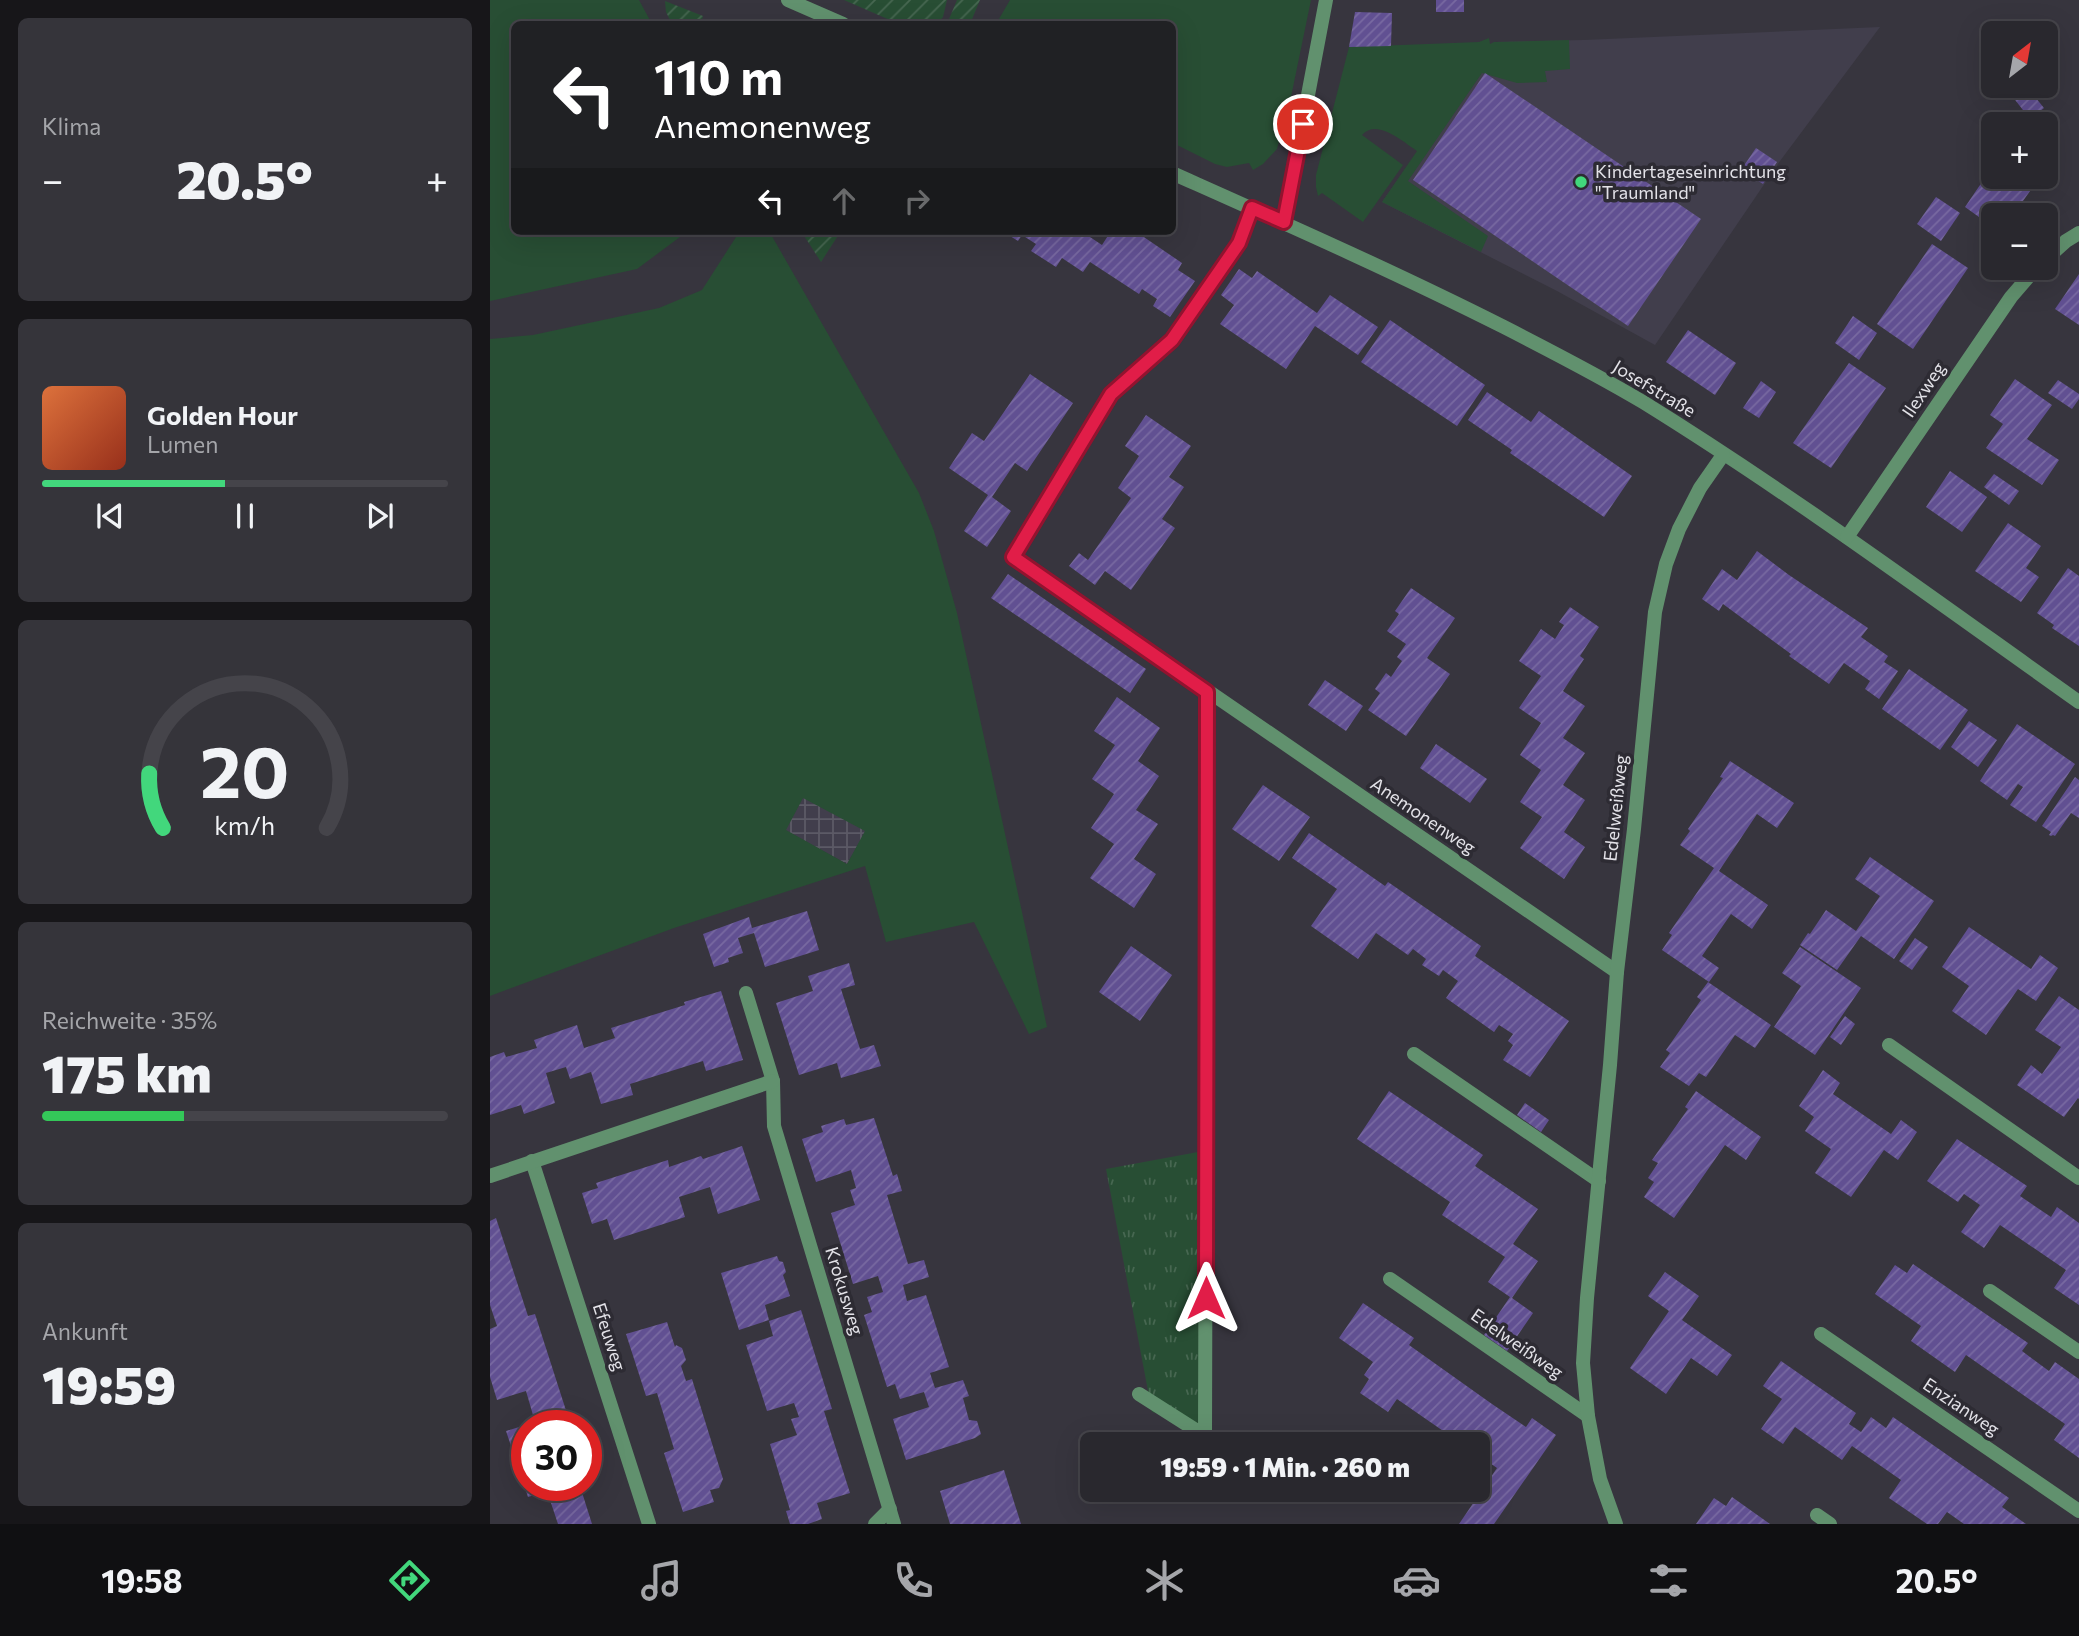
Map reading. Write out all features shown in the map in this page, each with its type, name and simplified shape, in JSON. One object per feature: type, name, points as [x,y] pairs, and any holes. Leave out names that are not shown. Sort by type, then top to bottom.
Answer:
[{"type":"street","points":[[788,0],[836,21]]},
{"type":"street","points":[[1284,222],[1326,0]]},
{"type":"street","name":"Josefstraße","points":[[1176,175],[1451,300],[1642,401],[1847,537],[2079,702]]},
{"type":"street","name":"Anemonenweg","points":[[1252,208],[1239,243],[1172,340],[1111,394],[1013,557],[1617,972]]},
{"type":"street","points":[[2058,248],[2079,233]]},
{"type":"street","name":"Ilexweg","points":[[1847,537],[2011,297],[2026,280]]},
{"type":"street","name":"Edelweißweg","points":[[1616,1524],[1600,1479],[1587,1416],[1583,1363],[1617,972],[1655,612],[1666,564],[1679,529],[1700,488],[1723,455]]},
{"type":"street","points":[[1139,1394],[1205,1436],[1207,692]]},
{"type":"street","name":"Krokusweg","points":[[746,993],[773,1081],[774,1126],[890,1509]]},
{"type":"street","points":[[1889,1045],[2079,1178]]},
{"type":"street","points":[[1414,1054],[1599,1181]]},
{"type":"street","points":[[490,1176],[773,1081]]},
{"type":"street","name":"Efeuweg","points":[[532,1161],[649,1524]]},
{"type":"street","name":"Edelweißweg","points":[[1390,1279],[1587,1416]]},
{"type":"street","points":[[1990,1291],[2079,1352]]},
{"type":"street","name":"Enzianweg","points":[[1821,1334],[2079,1511]]},
{"type":"street","points":[[876,1524],[890,1509]]},
{"type":"street","points":[[890,1509],[894,1524]]},
{"type":"street","points":[[1817,1515],[1830,1524]]},
{"type":"shaded area","name":"Kindertageseinrichtung \"Traumland\"","points":[[1880,27],[1780,161],[1655,345],[1557,291],[1382,202],[1494,42]]},
{"type":"shaded area","points":[[803,797],[866,831],[847,864],[785,830]]},
{"type":"green space","points":[[490,0],[639,0],[650,21],[511,21],[511,235],[683,235],[637,269],[490,301]]},
{"type":"green space","points":[[844,0],[947,0],[940,21],[892,21]]},
{"type":"green space","points":[[957,0],[980,0],[971,21],[948,21]]},
{"type":"green space","points":[[1010,0],[1311,0],[1277,149],[1253,170],[1249,163],[1227,167],[1215,164],[1176,144],[1176,21],[998,21]]},
{"type":"green space","points":[[665,1],[703,16],[702,21],[670,21]]},
{"type":"green space","points":[[1489,38],[1490,44],[1569,40],[1570,69],[1545,71],[1547,82],[1517,83],[1482,73],[1408,181],[1488,236],[1481,252],[1382,202],[1417,151],[1382,130],[1368,130],[1362,135],[1403,165],[1363,222],[1322,193],[1318,196],[1316,175],[1349,47],[1479,42]]},
{"type":"green space","points":[[736,235],[771,235],[919,493],[934,531],[957,613],[1047,1027],[1029,1034],[974,922],[886,942],[865,866],[674,928],[490,996],[490,339],[533,335],[659,308],[702,290]],"holes":[[[803,798],[865,831],[847,864],[786,830]]]},
{"type":"green space","points":[[804,235],[838,235],[821,262]]},
{"type":"green space","points":[[1198,1152],[1199,1425],[1152,1412],[1106,1169]]},
{"type":"building","points":[[1436,0],[1464,0],[1464,12],[1436,12]]},
{"type":"building","points":[[1355,12],[1392,13],[1391,46],[1349,47]]},
{"type":"building","points":[[1485,73],[1701,219],[1628,326],[1413,180]]},
{"type":"building","points":[[2014,98],[2036,98],[2044,108],[2039,112],[2025,112]]},
{"type":"building","points":[[1756,148],[1777,162],[1763,184],[1741,170]]},
{"type":"building","points":[[1981,184],[1981,189],[2031,189],[2022,203],[1981,203],[1981,218],[1965,207]]},
{"type":"building","points":[[1936,197],[1960,213],[1941,241],[1917,224]]},
{"type":"building","points":[[1008,235],[1022,235],[1018,241]]},
{"type":"building","points":[[1022,235],[1087,235],[1102,245],[1108,235],[1141,235],[1182,263],[1178,270],[1195,281],[1170,317],[1153,306],[1157,299],[1142,289],[1139,294],[1090,262],[1083,272],[1062,258],[1056,267],[1031,251],[1036,244]]},
{"type":"building","points":[[1932,244],[1968,268],[1913,349],[1877,324]]},
{"type":"building","points":[[1239,269],[1252,278],[1257,271],[1317,313],[1330,295],[1378,327],[1358,355],[1315,326],[1286,369],[1220,324],[1234,305],[1221,295]]},
{"type":"building","points":[[2079,274],[2079,325],[2055,309]]},
{"type":"building","points":[[1853,316],[1877,333],[1859,360],[1835,343]]},
{"type":"building","points":[[1390,320],[1485,385],[1457,426],[1361,362]]},
{"type":"building","points":[[1688,330],[1736,363],[1715,395],[1666,362]]},
{"type":"building","points":[[1849,363],[1886,388],[1831,468],[1793,443]]},
{"type":"building","points":[[1030,374],[1073,403],[1027,471],[1015,463],[992,497],[1011,511],[987,547],[964,531],[988,495],[949,468],[972,433],[984,441]]},
{"type":"building","points":[[2015,379],[2052,405],[2027,439],[2059,460],[2042,485],[1986,448],[2003,424],[1990,415]]},
{"type":"building","points":[[2058,380],[2079,394],[2079,399],[2072,409],[2048,393]]},
{"type":"building","points":[[1761,381],[1776,392],[1759,418],[1743,408]]},
{"type":"building","points":[[1487,392],[1531,422],[1539,411],[1632,476],[1604,517],[1510,453],[1512,450],[1468,420]]},
{"type":"building","points":[[1146,415],[1191,446],[1169,477],[1184,487],[1162,519],[1175,528],[1131,590],[1105,571],[1095,585],[1069,566],[1079,553],[1088,560],[1131,498],[1118,488],[1139,456],[1125,446]]},
{"type":"building","points":[[1950,471],[1987,497],[1962,532],[1926,507]]},
{"type":"building","points":[[1994,474],[2019,491],[2009,505],[1984,487]]},
{"type":"building","points":[[2008,523],[2041,546],[2026,568],[2039,577],[2021,602],[1975,571]]},
{"type":"building","points":[[1757,551],[1868,628],[1861,637],[1888,656],[1884,662],[1898,671],[1879,699],[1865,689],[1870,681],[1844,663],[1829,684],[1723,604],[1719,611],[1702,599],[1722,569],[1737,580]]},
{"type":"building","points":[[2068,568],[2079,576],[2079,646],[2052,628],[2054,625],[2037,613]]},
{"type":"building","points":[[1008,574],[1146,669],[1130,693],[991,598]]},
{"type":"building","points":[[1411,588],[1455,618],[1427,658],[1450,674],[1406,736],[1368,710],[1380,693],[1375,689],[1386,673],[1391,677],[1402,661],[1397,657],[1406,644],[1387,631],[1399,614],[1395,611]]},
{"type":"building","points":[[1570,607],[1599,627],[1580,656],[1584,659],[1563,691],[1585,706],[1563,738],[1585,753],[1563,785],[1585,800],[1564,832],[1585,847],[1564,879],[1520,848],[1542,817],[1520,802],[1541,770],[1520,755],[1541,723],[1519,708],[1541,676],[1519,661],[1541,629],[1555,639],[1564,625],[1559,622]]},
{"type":"building","points":[[1909,669],[1968,710],[1940,750],[1882,709]]},
{"type":"building","points":[[1325,680],[1363,706],[1346,731],[1308,705]]},
{"type":"building","points":[[1117,697],[1160,728],[1138,761],[1159,776],[1136,810],[1158,824],[1134,859],[1156,874],[1134,908],[1090,878],[1114,844],[1091,828],[1114,794],[1092,779],[1115,745],[1094,731]]},
{"type":"building","points":[[1969,721],[1997,740],[1978,767],[1951,747]]},
{"type":"building","points":[[2017,724],[2075,764],[2036,822],[2010,805],[2023,787],[2018,784],[2007,800],[1980,781]]},
{"type":"building","points":[[1436,744],[1487,779],[1470,803],[1420,768]]},
{"type":"building","points":[[1730,761],[1794,803],[1777,828],[1757,814],[1719,871],[1768,905],[1752,929],[1731,914],[1702,956],[1719,968],[1709,982],[1662,950],[1672,935],[1669,933],[1714,868],[1680,845],[1723,778],[1720,777]]},
{"type":"building","points":[[2075,777],[2079,780],[2079,818],[2071,813],[2055,836],[2051,836],[2051,832],[2042,826]]},
{"type":"building","points":[[1263,785],[1310,817],[1279,861],[1232,829]]},
{"type":"building","points":[[1309,833],[1385,886],[1388,882],[1481,946],[1475,956],[1569,1021],[1530,1077],[1503,1060],[1513,1045],[1508,1041],[1513,1034],[1499,1025],[1494,1032],[1446,998],[1458,981],[1443,970],[1439,976],[1422,965],[1426,959],[1413,949],[1408,955],[1376,933],[1358,959],[1311,926],[1337,889],[1292,858]]},
{"type":"building","points":[[1870,857],[1934,901],[1894,959],[1861,936],[1837,970],[1800,945],[1826,910],[1856,931],[1880,896],[1855,879]]},
{"type":"building","points":[[807,911],[819,950],[765,967],[754,933],[738,938],[743,953],[714,967],[703,934],[749,917],[752,928]]},
{"type":"building","points":[[1969,927],[2031,969],[2040,955],[2058,968],[2036,1001],[2018,989],[1986,1035],[1952,1011],[1969,986],[1942,967]]},
{"type":"building","points":[[1915,938],[1928,947],[1912,970],[1899,961]]},
{"type":"building","points":[[1131,946],[1172,975],[1140,1021],[1099,992]]},
{"type":"building","points":[[1800,947],[1861,988],[1815,1055],[1774,1027],[1801,986],[1782,973]]},
{"type":"building","points":[[849,963],[855,985],[841,989],[860,1049],[874,1045],[881,1066],[841,1078],[837,1063],[799,1075],[776,1003],[813,991],[808,976]]},
{"type":"building","points":[[1708,982],[1771,1025],[1755,1048],[1735,1035],[1706,1077],[1699,1073],[1689,1086],[1660,1067],[1670,1053],[1666,1050],[1701,1000],[1697,997]]},
{"type":"building","points":[[721,991],[743,1060],[706,1071],[703,1061],[630,1084],[633,1095],[601,1104],[591,1072],[570,1079],[566,1067],[546,1073],[555,1103],[524,1114],[521,1105],[490,1115],[490,1057],[504,1052],[506,1057],[537,1048],[534,1040],[577,1025],[584,1048],[615,1038],[611,1028]]},
{"type":"building","points":[[2059,996],[2079,1010],[2079,1099],[2064,1117],[2017,1085],[2031,1065],[2042,1074],[2061,1047],[2035,1030]]},
{"type":"building","points":[[1845,1016],[1855,1024],[1841,1045],[1830,1037]]},
{"type":"building","points":[[1823,1070],[1840,1083],[1833,1094],[1891,1134],[1901,1120],[1917,1132],[1898,1160],[1884,1150],[1851,1197],[1815,1173],[1831,1149],[1805,1131],[1814,1117],[1799,1106]]},
{"type":"building","points":[[1389,1091],[1483,1155],[1475,1166],[1538,1209],[1513,1244],[1538,1261],[1512,1298],[1533,1313],[1507,1351],[1484,1335],[1510,1297],[1488,1282],[1505,1257],[1442,1215],[1450,1202],[1357,1139]]},
{"type":"building","points":[[1696,1091],[1761,1137],[1746,1160],[1725,1145],[1674,1218],[1644,1197],[1654,1182],[1648,1178],[1658,1163],[1652,1160],[1688,1109],[1685,1107]]},
{"type":"building","points":[[1525,1103],[1549,1120],[1541,1132],[1517,1115]]},
{"type":"building","points":[[874,1118],[893,1176],[897,1174],[902,1191],[887,1195],[908,1264],[924,1260],[929,1277],[903,1285],[907,1301],[926,1295],[949,1367],[930,1373],[935,1388],[963,1380],[969,1396],[963,1398],[969,1420],[977,1421],[981,1434],[906,1460],[893,1419],[929,1407],[924,1392],[900,1399],[895,1384],[887,1387],[864,1315],[872,1312],[867,1297],[883,1292],[878,1276],[853,1284],[831,1213],[855,1205],[850,1190],[856,1188],[851,1170],[816,1182],[802,1139],[823,1132],[821,1126],[844,1119],[846,1125]]},
{"type":"building","points":[[1957,1139],[2027,1186],[2020,1196],[2051,1217],[2057,1207],[2079,1223],[2079,1305],[2054,1288],[2066,1270],[2000,1225],[1984,1248],[1961,1232],[1980,1205],[1964,1194],[1958,1202],[1927,1181]]},
{"type":"building","points":[[742,1146],[760,1200],[718,1214],[710,1187],[679,1197],[685,1217],[614,1240],[607,1219],[592,1224],[582,1193],[598,1188],[596,1183],[668,1160],[669,1167]]},
{"type":"building","points":[[496,1218],[528,1316],[535,1314],[566,1410],[532,1410],[526,1391],[497,1400],[490,1377],[490,1329],[497,1326],[490,1305],[490,1221]]},
{"type":"building","points":[[777,1256],[779,1261],[783,1262],[786,1272],[783,1275],[790,1296],[765,1305],[769,1320],[739,1330],[721,1273]]},
{"type":"building","points":[[1913,1264],[2028,1343],[2022,1351],[2049,1371],[2055,1362],[2079,1379],[2079,1458],[2054,1440],[2065,1424],[1966,1355],[1955,1372],[1911,1341],[1921,1326],[1875,1294],[1895,1265],[1907,1273]]},
{"type":"building","points":[[1665,1272],[1699,1296],[1682,1320],[1732,1355],[1717,1376],[1691,1358],[1666,1394],[1630,1368],[1669,1311],[1648,1296]]},
{"type":"building","points":[[1363,1303],[1414,1338],[1409,1345],[1492,1404],[1526,1427],[1532,1418],[1556,1435],[1494,1524],[1459,1524],[1474,1502],[1490,1502],[1490,1478],[1497,1468],[1490,1463],[1490,1432],[1445,1432],[1397,1399],[1388,1412],[1360,1393],[1369,1379],[1364,1375],[1373,1362],[1339,1338]]},
{"type":"building","points":[[801,1310],[832,1409],[824,1411],[850,1493],[817,1503],[822,1519],[808,1524],[790,1524],[786,1511],[790,1510],[770,1444],[797,1435],[791,1419],[799,1417],[794,1403],[767,1411],[746,1345],[773,1336],[769,1321]]},
{"type":"building","points":[[667,1322],[675,1347],[676,1345],[682,1348],[686,1360],[681,1366],[686,1381],[692,1379],[723,1479],[719,1488],[710,1490],[714,1502],[683,1512],[664,1453],[674,1449],[657,1393],[646,1396],[626,1334]]},
{"type":"building","points":[[1781,1361],[1856,1413],[1849,1424],[1861,1432],[1871,1417],[1886,1428],[1893,1417],[2009,1498],[2002,1507],[2026,1524],[1964,1524],[1947,1512],[1938,1524],[1927,1524],[1889,1498],[1901,1480],[1852,1446],[1842,1460],[1795,1427],[1783,1444],[1761,1429],[1782,1399],[1763,1386]]},
{"type":"building","points":[[511,1429],[511,1446],[506,1431]]},
{"type":"building","points":[[1004,1470],[1021,1524],[950,1524],[940,1491]]},
{"type":"building","points":[[1732,1497],[1770,1524],[1696,1524],[1714,1498],[1726,1506]]},
{"type":"building","points":[[550,1501],[585,1501],[592,1524],[558,1524]]},
{"type":"place","name":"Kindertageseinrichtung \"Traumland\"","points":[[1581,182]]},
{"type":"route","points":[[1206,1298],[1207,692],[1013,557],[1111,394],[1172,340],[1239,243],[1252,208],[1284,222],[1303,124]]}]
